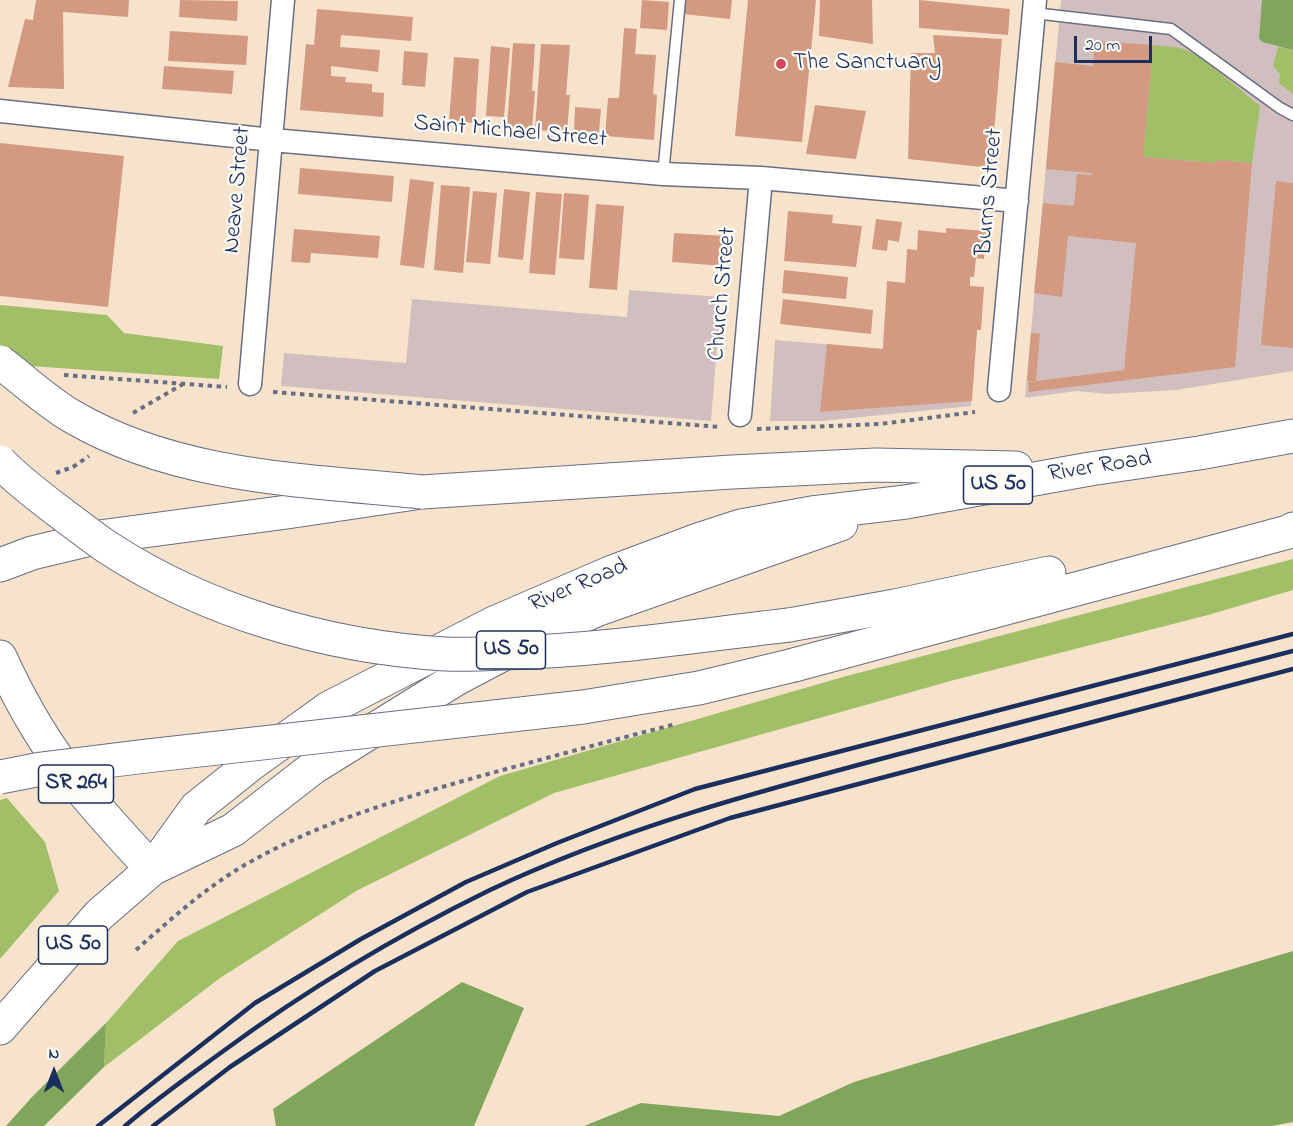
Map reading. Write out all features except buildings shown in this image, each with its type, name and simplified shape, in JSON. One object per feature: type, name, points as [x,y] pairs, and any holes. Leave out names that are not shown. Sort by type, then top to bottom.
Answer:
[{"type":"main road","points":[[0,362],[72,416],[117,438],[155,452],[205,466],[265,477],[422,492]]},
{"type":"main road","name":"River Road","points":[[0,1028],[99,915],[152,869],[195,808],[251,764],[330,708],[494,623],[610,573],[741,526],[812,513],[906,502],[1293,436]]},
{"type":"main road","points":[[0,462],[50,505],[97,540],[151,573],[199,596],[314,635],[374,646],[447,654],[528,653],[789,625],[1014,582],[1227,529],[1293,517]]},
{"type":"main road","points":[[0,565],[32,553],[99,537],[422,492],[876,465],[1089,469]]},
{"type":"main road","points":[[0,777],[41,769],[583,707],[699,688],[794,665],[1293,530]]},
{"type":"main road","name":"SR 264","points":[[0,657],[14,688],[74,781],[152,869]]},
{"type":"street","name":"Neave Street","points":[[251,388],[283,0]]},
{"type":"street","name":"Burns Street","points":[[999,390],[1035,7]]},
{"type":"street","name":"Saint Michael Street","points":[[0,111],[272,140],[663,174],[761,178],[1017,201]]},
{"type":"street","name":"Church Street","points":[[740,424],[761,178]]},
{"type":"lane","points":[[663,174],[680,0]]},
{"type":"lane","points":[[1035,7],[1171,29],[1293,115]]},
{"type":"path","points":[[57,375],[740,424],[880,424],[975,412]]},
{"type":"path","points":[[136,950],[192,902],[242,867],[337,820],[415,794],[687,721]]},
{"type":"shaded area","points":[[1061,0],[1293,0],[1293,371],[1176,390],[1107,394],[1077,391],[1025,398]]},
{"type":"shaded area","points":[[629,290],[721,297],[711,421],[281,386],[284,353],[406,363],[412,299],[627,317]]},
{"type":"shaded area","points":[[884,322],[977,330],[971,406],[822,421],[770,421],[775,340],[883,349]]},
{"type":"green space","points":[[1262,0],[1293,0],[1293,50],[1262,42],[1259,38]]},
{"type":"green space","points":[[1153,45],[1180,48],[1198,55],[1260,106],[1252,163],[1217,160],[1216,163],[1143,157]]},
{"type":"green space","points":[[1278,47],[1293,50],[1293,94],[1279,83],[1280,74],[1273,66]]},
{"type":"green space","points":[[0,305],[107,315],[124,333],[223,346],[219,379],[0,364]]},
{"type":"green space","points":[[1293,559],[1293,590],[1208,615],[954,680],[554,793],[358,890],[220,978],[104,1067],[106,1023],[178,941],[500,776],[843,677]]},
{"type":"green space","points":[[7,798],[45,842],[59,891],[0,959],[0,800]]},
{"type":"green space","points":[[1293,951],[1293,1122],[1272,1126],[584,1126],[641,1103],[779,1116],[854,1082]]},
{"type":"green space","points":[[462,982],[524,1008],[474,1126],[276,1126],[273,1109]]},
{"type":"green space","points":[[106,1023],[104,1067],[44,1126],[6,1126],[32,1097]]},
{"type":"railway","points":[[98,1126],[255,1003],[361,939],[466,882],[557,843],[695,789],[1293,634]]},
{"type":"railway","points":[[125,1126],[254,1029],[352,965],[420,926],[490,890],[540,868],[641,829],[745,796],[1293,651]]},
{"type":"railway","points":[[153,1126],[230,1067],[375,971],[527,892],[730,818],[1293,669]]},
{"type":"place","name":"The Sanctuary","points":[[781,64]]}]
